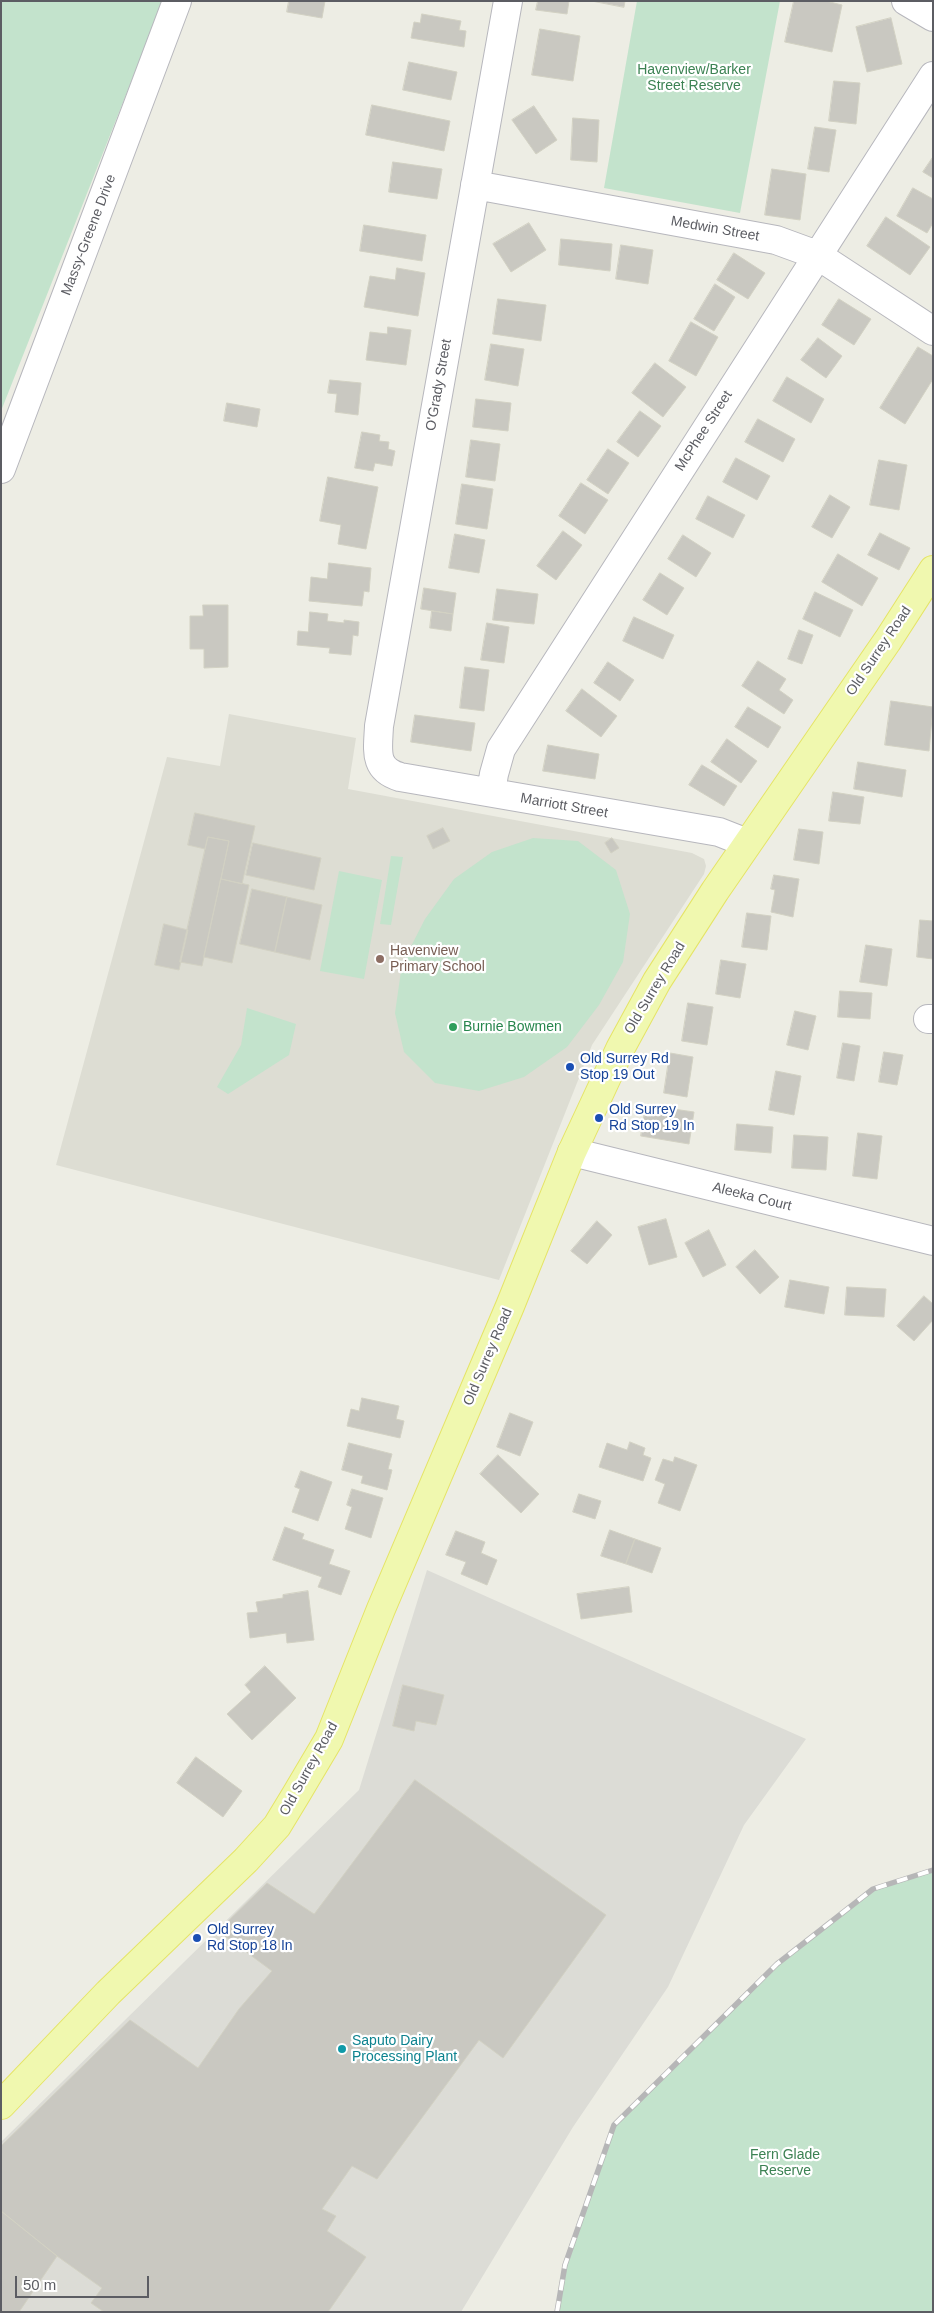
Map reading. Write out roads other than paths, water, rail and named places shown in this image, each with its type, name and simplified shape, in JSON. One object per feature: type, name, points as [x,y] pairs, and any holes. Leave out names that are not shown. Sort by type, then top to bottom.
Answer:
[{"type":"main road","name":"Old Surrey Road","points":[[1,2104],[108,1993],[246,1860],[277,1826],[297,1794],[329,1739],[384,1600],[510,1306],[572,1152],[620,1049],[657,981],[747,843],[888,640],[933,570]]},
{"type":"street","name":"Massy-Greene Drive","points":[[1,469],[177,1]]},
{"type":"street","name":"O'Grady Street","points":[[382,768],[378,754],[379,726],[508,1]]},
{"type":"street","points":[[906,1],[933,17]]},
{"type":"street","name":"McPhee Street","points":[[491,792],[501,749],[933,76]]},
{"type":"street","name":"Medwin Street","points":[[475,185],[776,240],[817,255],[933,331]]},
{"type":"street","name":"Marriott Street","points":[[382,768],[390,774],[400,777],[718,832],[747,843]]},
{"type":"street","name":"Aleeka Court","points":[[572,1152],[933,1242]]},
{"type":"railway","points":[[557,2312],[565,2265],[614,2125],[777,1964],[873,1889],[933,1870]]},
{"type":"place","name":"Havenview Primary School","points":[[380,959]]},
{"type":"place","name":"Burnie Bowmen","points":[[453,1027]]},
{"type":"place","name":"Old Surrey Rd Stop 19 Out","points":[[570,1067]]},
{"type":"place","name":"Old Surrey Rd Stop 19 In","points":[[599,1118]]},
{"type":"place","name":"Old Surrey Rd Stop 18 In","points":[[197,1938]]},
{"type":"place","name":"Saputo Dairy Processing Plant","points":[[342,2049]]},
{"type":"park label","name":"Havenview/Barker Street Reserve","points":[[694,78]]},
{"type":"park label","name":"Fern Glade Reserve","points":[[785,2164]]}]
